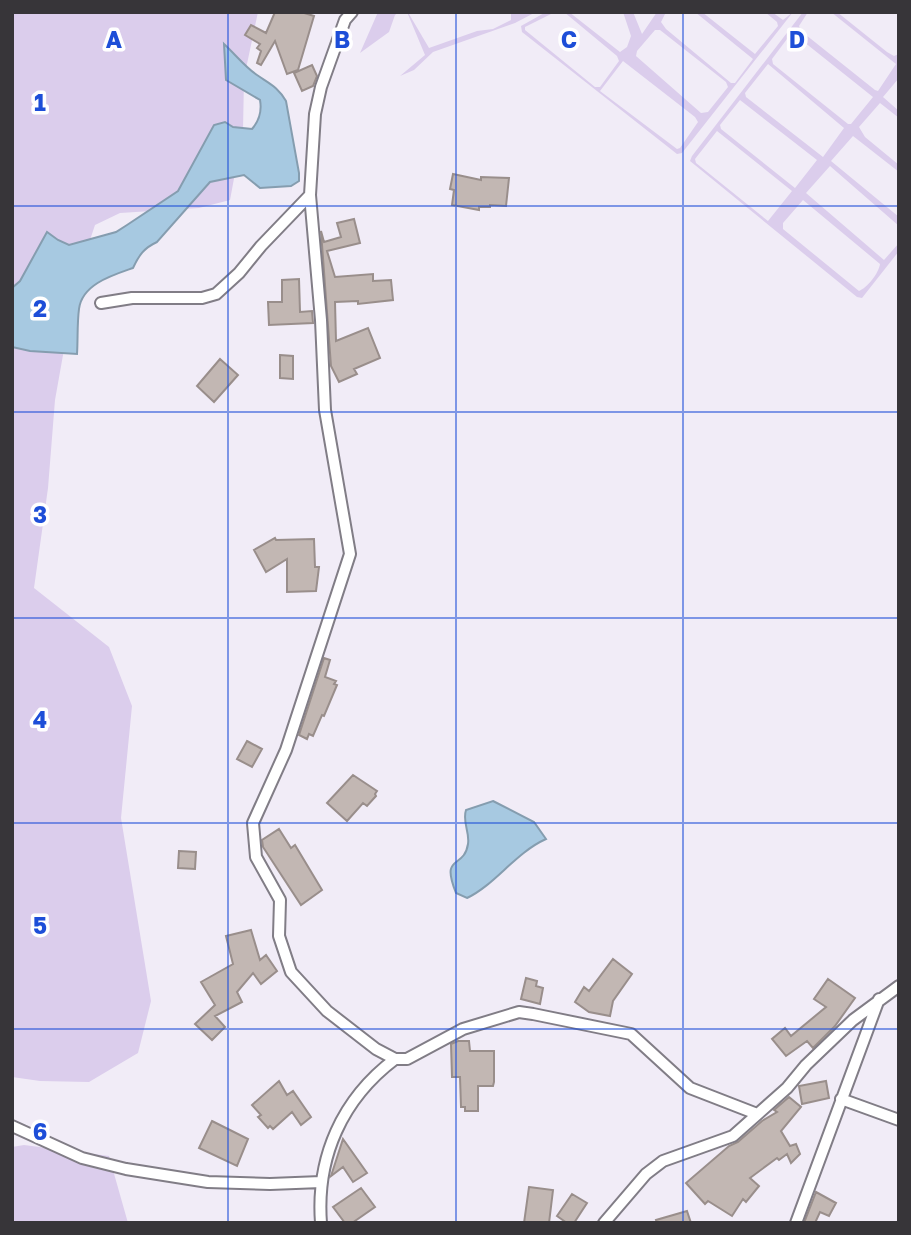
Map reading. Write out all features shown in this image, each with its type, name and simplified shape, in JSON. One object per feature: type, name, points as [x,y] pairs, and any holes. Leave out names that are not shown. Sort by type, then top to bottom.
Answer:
[{"type":"street","points":[[352,12],[345,20],[321,88],[315,114],[310,195],[321,320],[325,410],[351,554],[286,750],[253,823],[256,857],[280,900],[279,936],[291,972],[327,1011],[376,1049],[395,1059],[407,1059],[463,1029],[519,1012],[533,1014],[631,1034],[690,1087],[757,1114]]},
{"type":"street","points":[[101,303],[132,298],[202,298],[216,294],[239,273],[310,195]]},
{"type":"street","points":[[604,1223],[646,1174],[663,1161],[733,1136],[787,1088],[806,1065],[853,1020],[899,986]]},
{"type":"street","points":[[796,1223],[880,998]]},
{"type":"street","points":[[321,1223],[319,1199],[324,1161],[343,1115],[380,1070],[395,1059]]},
{"type":"street","points":[[841,1099],[899,1120]]},
{"type":"street","points":[[12,1126],[82,1158],[126,1169],[208,1182],[321,1182]]},
{"type":"shaded area","points":[[12,12],[258,12],[244,78],[243,130],[230,200],[199,208],[120,213],[95,225],[76,282],[55,400],[48,488],[34,588],[109,647],[132,706],[121,818],[151,1001],[138,1053],[89,1082],[40,1081],[12,1077]]},
{"type":"shaded area","points":[[378,12],[399,12],[395,15],[389,32],[360,53]]},
{"type":"shaded area","points":[[407,12],[410,12],[429,48],[477,31],[493,29],[511,20],[511,12],[536,12],[515,23],[433,52],[414,70],[400,76],[425,55]]},
{"type":"shaded area","points":[[546,12],[555,12],[525,27],[525,30],[595,87],[600,87],[619,61],[617,56],[564,12],[569,12],[620,52],[627,47],[631,36],[623,12],[633,12],[642,34],[657,12],[666,12],[661,22],[666,29],[731,83],[735,83],[753,59],[695,12],[702,12],[755,54],[778,26],[765,12],[772,12],[783,20],[793,12],[682,153],[677,154],[522,32],[521,26]],"holes":[[[655,30],[660,30],[726,82],[728,87],[708,112],[701,113],[636,56],[637,51]],[[623,61],[695,117],[698,122],[680,148],[677,149],[600,91]]]},
{"type":"shaded area","points":[[803,12],[808,12],[799,26],[801,31],[875,90],[878,91],[896,64],[831,12],[837,12],[887,52],[894,56],[899,54],[899,78],[883,97],[899,111],[899,118],[880,103],[859,127],[865,137],[899,165],[899,172],[853,136],[831,161],[899,217],[899,226],[830,166],[806,193],[884,260],[899,243],[899,251],[862,298],[857,297],[690,161]],"holes":[[[794,34],[873,97],[851,124],[773,64],[772,59],[790,35]],[[768,64],[844,128],[823,157],[746,97],[745,93]],[[740,100],[817,160],[795,188],[721,129],[720,125]],[[717,131],[792,191],[768,221],[696,163],[695,159]],[[803,200],[880,264],[879,268],[869,284],[859,291],[783,229],[783,223]]]},
{"type":"shaded area","points":[[24,1145],[109,1156],[128,1223],[12,1223],[12,1147]]},
{"type":"water","points":[[224,44],[248,68],[277,89],[286,101],[299,181],[291,186],[260,188],[244,175],[210,182],[157,242],[142,252],[133,268],[100,282],[86,293],[79,309],[77,354],[12,347],[12,288],[20,281],[47,232],[69,245],[116,232],[178,191],[214,125],[225,122],[233,127],[252,129],[260,112],[260,100],[226,80]]},
{"type":"water","points":[[493,801],[534,822],[546,839],[525,852],[487,885],[467,898],[456,893],[451,872],[454,863],[466,852],[468,844],[466,810]]},
{"type":"building","points":[[275,12],[301,12],[314,16],[298,70],[287,74],[275,41],[261,65],[257,63],[261,51],[257,48],[260,44],[245,35],[251,25],[266,33]]},
{"type":"building","points":[[312,65],[317,76],[313,86],[302,91],[294,73]]},
{"type":"building","points":[[453,174],[481,180],[481,177],[509,178],[506,206],[490,205],[479,207],[479,210],[452,205],[454,190],[450,189]]},
{"type":"building","points":[[354,219],[360,243],[327,251],[335,277],[373,274],[373,281],[391,280],[393,300],[358,304],[358,301],[335,302],[336,341],[368,328],[380,358],[354,369],[357,374],[339,382],[331,366],[321,231],[324,242],[341,237],[337,223]]},
{"type":"building","points":[[299,279],[300,312],[312,311],[313,323],[269,325],[268,302],[282,302],[282,280]]},
{"type":"building","points":[[280,355],[293,356],[293,379],[280,378]]},
{"type":"building","points":[[220,359],[238,375],[214,402],[197,386]]},
{"type":"building","points":[[275,538],[314,539],[315,567],[319,567],[316,591],[287,592],[287,559],[266,572],[254,550]]},
{"type":"building","points":[[324,658],[330,660],[325,677],[336,681],[334,684],[337,685],[313,736],[309,734],[307,739],[299,735]]},
{"type":"building","points":[[247,741],[262,749],[252,767],[237,759]]},
{"type":"building","points":[[353,775],[377,791],[367,806],[363,803],[347,821],[327,803]]},
{"type":"building","points":[[279,829],[291,848],[295,845],[322,890],[301,905],[263,847],[262,840]]},
{"type":"building","points":[[179,851],[196,852],[195,869],[178,868]]},
{"type":"building","points":[[251,930],[260,960],[266,955],[277,971],[261,984],[253,973],[237,992],[242,1002],[215,1016],[225,1027],[212,1040],[195,1024],[215,1005],[201,982],[233,964],[226,936]]},
{"type":"building","points":[[613,959],[632,974],[613,1001],[610,1016],[589,1012],[575,1002],[584,987],[589,991]]},
{"type":"building","points":[[526,978],[537,981],[536,986],[543,988],[540,1004],[521,999]]},
{"type":"building","points":[[828,979],[855,998],[835,1026],[813,1048],[807,1041],[786,1056],[772,1039],[785,1028],[791,1036],[826,1007],[814,999]]},
{"type":"building","points":[[469,1041],[470,1051],[494,1051],[493,1086],[478,1086],[478,1111],[465,1111],[465,1107],[461,1107],[460,1077],[452,1077],[451,1044]]},
{"type":"building","points":[[279,1081],[287,1095],[293,1091],[311,1117],[301,1125],[292,1112],[273,1129],[270,1126],[268,1128],[252,1105]]},
{"type":"building","points":[[826,1081],[829,1098],[802,1104],[799,1086]]},
{"type":"building","points":[[789,1097],[801,1107],[781,1131],[790,1146],[796,1144],[800,1154],[791,1163],[787,1154],[779,1160],[777,1158],[750,1178],[759,1186],[746,1202],[743,1199],[732,1216],[708,1201],[705,1204],[686,1183],[729,1146],[777,1112],[774,1110]]},
{"type":"building","points":[[212,1121],[248,1139],[237,1166],[199,1148]]},
{"type":"building","points":[[343,1139],[367,1173],[353,1182],[343,1167],[331,1176]]},
{"type":"building","points":[[529,1187],[553,1190],[549,1223],[524,1223]]},
{"type":"building","points":[[361,1188],[375,1207],[352,1223],[345,1223],[333,1207]]},
{"type":"building","points":[[816,1192],[836,1203],[829,1216],[820,1212],[815,1223],[804,1223]]},
{"type":"building","points":[[572,1194],[587,1203],[574,1223],[567,1223],[557,1216]]},
{"type":"building","points":[[687,1211],[691,1223],[657,1223],[656,1220]]}]
